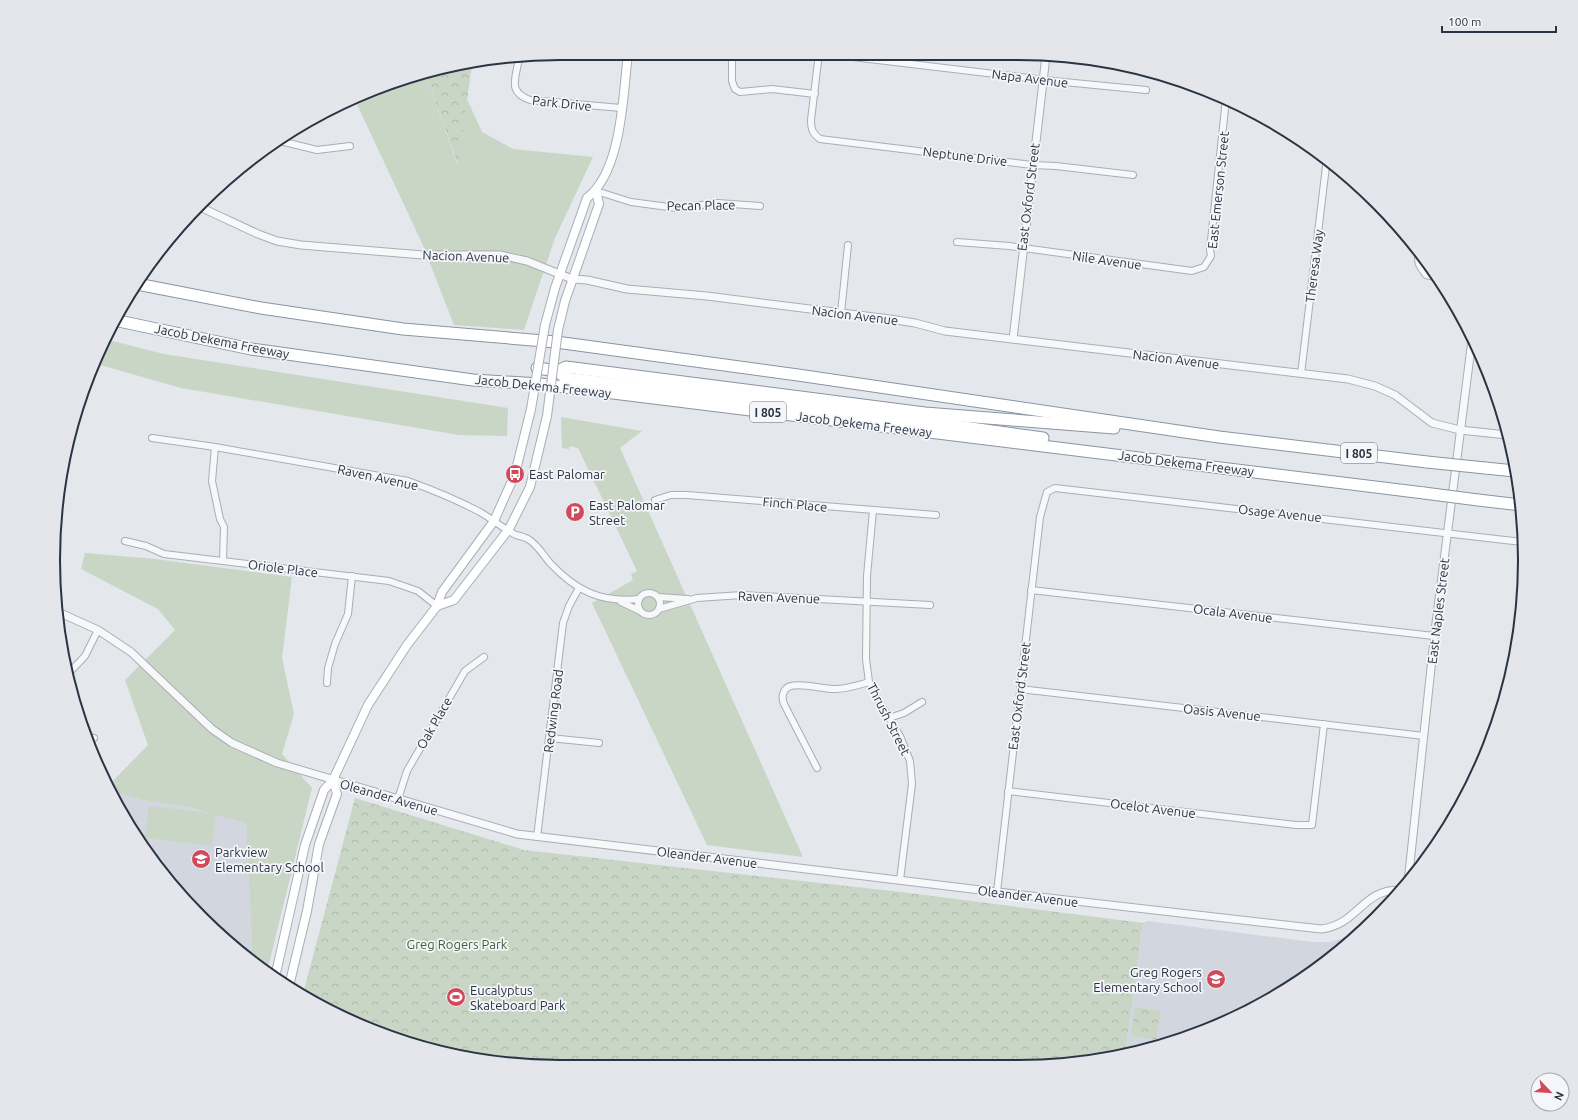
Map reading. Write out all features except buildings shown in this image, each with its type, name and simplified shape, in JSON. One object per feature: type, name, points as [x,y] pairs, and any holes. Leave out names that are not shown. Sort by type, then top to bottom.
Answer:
[{"type":"highway","name":"I 805","points":[[142,285],[262,308],[403,329],[564,344],[798,375],[1220,437],[1510,470]]},
{"type":"highway","name":"Jacob Dekema Freeway","points":[[121,321],[251,349],[465,379],[548,385],[1515,504]]},
{"type":"highway","points":[[537,368],[555,371],[565,378],[665,386],[925,413],[1220,437]]},
{"type":"highway","points":[[665,386],[1424,493]]},
{"type":"main road","points":[[276,972],[305,845],[324,790],[334,780],[368,705],[407,646],[437,606],[442,592],[494,521],[515,474],[531,409],[545,325],[560,274],[587,198],[596,191],[612,162],[619,133],[627,60]]},
{"type":"main road","points":[[437,606],[454,600],[509,529],[530,487],[547,416],[555,371],[558,330],[572,279],[599,204],[596,191]]},
{"type":"main road","points":[[290,981],[307,911],[319,844],[337,794],[334,780]]},
{"type":"street","points":[[732,60],[732,81],[735,89],[740,92],[772,88],[815,94],[818,60]]},
{"type":"street","name":"Napa Avenue","points":[[877,60],[1043,80],[1146,90]]},
{"type":"street","name":"East Oxford Street","points":[[1013,339],[1022,249],[1045,61]]},
{"type":"street","name":"Park Drive","points":[[518,62],[514,86],[517,94],[521,97],[530,100],[621,108]]},
{"type":"street","name":"Neptune Drive","points":[[815,94],[811,129],[814,135],[820,140],[1032,165],[1048,165],[1133,175]]},
{"type":"street","name":"East Emerson Street","points":[[1192,271],[1204,267],[1211,256],[1210,250],[1225,106]]},
{"type":"street","points":[[285,142],[317,150],[350,146]]},
{"type":"street","name":"Theresa Way","points":[[1301,374],[1326,166]]},
{"type":"street","name":"Pecan Place","points":[[596,191],[631,202],[676,208],[718,202],[760,206]]},
{"type":"street","name":"Nacion Avenue","points":[[204,209],[258,234],[277,241],[301,245],[422,255],[500,255],[527,261],[572,279],[587,280],[627,289],[717,297],[916,323],[945,331],[1348,379],[1375,386],[1395,395],[1432,423],[1460,430],[1502,434]]},
{"type":"street","name":"Nile Avenue","points":[[957,242],[1192,271]]},
{"type":"street","points":[[841,313],[848,245]]},
{"type":"street","points":[[1419,261],[1419,265],[1426,276],[1430,276]]},
{"type":"street","name":"East Naples Street","points":[[1409,871],[1434,636],[1471,349]]},
{"type":"street","name":"Raven Avenue","points":[[152,438],[214,447],[408,481],[438,492],[528,539],[539,548],[550,563],[579,588],[606,598],[620,601],[640,611]]},
{"type":"street","points":[[214,447],[212,481],[224,526],[223,560]]},
{"type":"street","name":"Osage Avenue","points":[[1044,501],[1048,492],[1056,488],[1517,541]]},
{"type":"street","name":"Finch Place","points":[[655,500],[671,495],[687,495],[936,515]]},
{"type":"street","name":"East Oxford Street","points":[[997,892],[1031,590],[1040,516],[1044,501]]},
{"type":"street","name":"Thrush Street","points":[[874,510],[867,601],[866,659],[869,682],[900,736],[910,760],[912,784],[900,880]]},
{"type":"street","name":"Oriole Place","points":[[125,541],[146,546],[164,554],[390,580],[418,591],[437,606]]},
{"type":"street","points":[[327,683],[328,668],[335,644],[348,614],[352,576]]},
{"type":"street","name":"Redwing Road","points":[[537,837],[563,623],[569,606],[579,588]]},
{"type":"street","name":"Ocala Avenue","points":[[1031,590],[1434,636]]},
{"type":"street","points":[[647,593],[654,594],[658,597],[660,602],[657,612],[650,616],[640,611],[638,604],[639,599],[647,593]]},
{"type":"street","name":"Raven Avenue","points":[[658,597],[691,599],[742,595],[930,605]]},
{"type":"street","name":"Raven Avenue","points":[[620,601],[639,599]]},
{"type":"street","name":"Raven Avenue","points":[[659,609],[691,599]]},
{"type":"street","name":"Oleander Avenue","points":[[63,614],[98,630],[131,652],[212,729],[232,744],[260,757],[511,832],[537,837],[1321,929],[1330,928],[1346,921],[1375,895],[1388,890],[1394,890]]},
{"type":"street","points":[[73,669],[85,656],[98,630]]},
{"type":"street","name":"Oak Place","points":[[398,799],[407,771],[465,671],[484,656]]},
{"type":"street","points":[[817,768],[784,704],[782,697],[784,690],[795,685],[836,689],[850,688],[869,682]]},
{"type":"street","name":"Oasis Avenue","points":[[1020,689],[1424,736]]},
{"type":"street","points":[[889,718],[904,713],[922,702]]},
{"type":"street","name":"Ocelot Avenue","points":[[1008,791],[1298,826],[1312,825],[1324,724]]},
{"type":"street","points":[[550,738],[599,743]]},
{"type":"shaded area","name":"Parkview Elementary School","points":[[118,793],[142,800],[187,807],[246,823],[252,946],[250,952],[206,914],[184,890],[144,838]]},
{"type":"shaded area","name":"Greg Rogers Elementary School","points":[[1148,921],[1312,942],[1331,942],[1348,936],[1296,976],[1239,1008],[1209,1022],[1179,1033],[1126,1048],[1143,923]]},
{"type":"green space","points":[[472,68],[458,165],[427,78]]},
{"type":"green space","points":[[427,78],[457,164],[467,99],[482,132],[513,149],[593,157],[555,238],[524,330],[454,325],[422,243],[357,104],[399,87]]},
{"type":"green space","points":[[111,341],[164,354],[508,408],[507,436],[459,435],[181,388],[100,365]]},
{"type":"green space","points":[[561,417],[642,431],[620,448],[803,857],[707,845],[592,603],[633,580],[631,574],[637,571],[578,448],[570,446],[569,449],[562,448]]},
{"type":"green space","points":[[85,553],[155,559],[292,577],[282,658],[294,714],[282,754],[312,788],[268,966],[250,952],[252,946],[246,823],[216,815],[212,846],[145,838],[149,806],[210,813],[187,807],[142,800],[118,793],[112,782],[148,745],[125,680],[175,630],[158,609],[81,569]]},
{"type":"green space","name":"Greg Rogers Park","points":[[355,798],[524,850],[901,892],[1143,923],[1126,1048],[1083,1056],[1051,1059],[527,1059],[495,1056],[431,1043],[369,1022],[304,989]]},
{"type":"green space","points":[[1135,1007],[1161,1011],[1156,1040],[1131,1036]]},
{"type":"place","name":"East Palomar","points":[[515,474]]},
{"type":"place","name":"East Palomar Street","points":[[575,512]]},
{"type":"place","name":"Parkview Elementary School","points":[[201,859]]},
{"type":"place","name":"Greg Rogers Elementary School","points":[[1216,979]]},
{"type":"place","name":"Eucalyptus Skateboard Park","points":[[456,997]]}]
